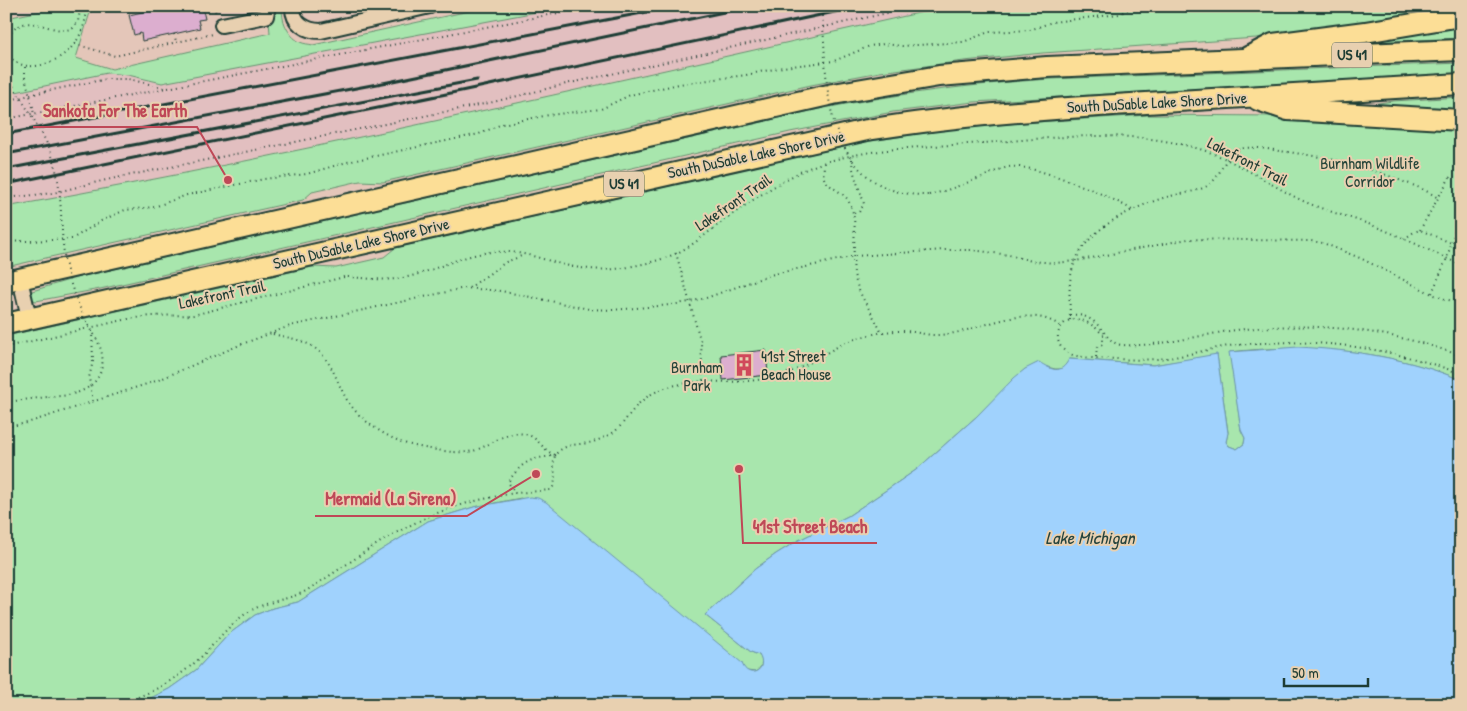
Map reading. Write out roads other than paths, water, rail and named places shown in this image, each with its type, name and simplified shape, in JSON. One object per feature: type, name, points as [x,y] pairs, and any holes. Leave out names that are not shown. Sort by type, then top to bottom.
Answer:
[{"type":"highway","points":[[1244,59],[1273,44],[1365,32],[1461,16]]},
{"type":"highway","name":"US 41","points":[[13,280],[555,156],[886,84],[939,76],[1047,67],[1461,50]]},
{"type":"highway","name":"South DuSable Lake Shore Drive","points":[[6,324],[867,130],[976,115],[1461,84]]},
{"type":"highway","points":[[1249,97],[1288,110],[1461,120]]},
{"type":"street","points":[[242,6],[245,20]]},
{"type":"street","points":[[221,28],[245,20],[266,16],[268,6]]},
{"type":"street","points":[[294,6],[295,20],[312,31],[321,32],[430,6]]},
{"type":"street","points":[[13,280],[28,318]]},
{"type":"water","name":"Lake Michigan","points":[[1298,347],[1340,350],[1381,356],[1441,372],[1461,380],[1461,705],[130,705],[147,700],[169,689],[196,670],[229,634],[255,615],[298,602],[428,521],[474,507],[530,497],[546,502],[742,663],[748,671],[756,671],[761,665],[759,655],[751,652],[705,615],[755,569],[776,554],[797,541],[848,516],[916,470],[976,417],[1025,369],[1039,362],[1052,369],[1059,369],[1069,359],[1153,365],[1217,354],[1228,433],[1226,442],[1229,446],[1237,449],[1244,444],[1245,438],[1241,430],[1229,352]]},
{"type":"railway","points":[[6,134],[679,6]]},
{"type":"railway","points":[[6,154],[388,82],[753,6]]},
{"type":"railway","points":[[6,184],[863,6]]},
{"type":"railway","points":[[6,169],[477,80]]},
{"type":"place","name":"Sankofa For The Earth","points":[[228,180]]},
{"type":"place","name":"41st Street Beach House","points":[[744,365]]},
{"type":"place","name":"41st Street Beach","points":[[739,469]]},
{"type":"place","name":"Mermaid (La Sirena)","points":[[536,474]]},
{"type":"park label","name":"Burnham Wildlife Corridor","points":[[1370,172]]},
{"type":"park label","name":"Burnham Park","points":[[697,376]]}]
